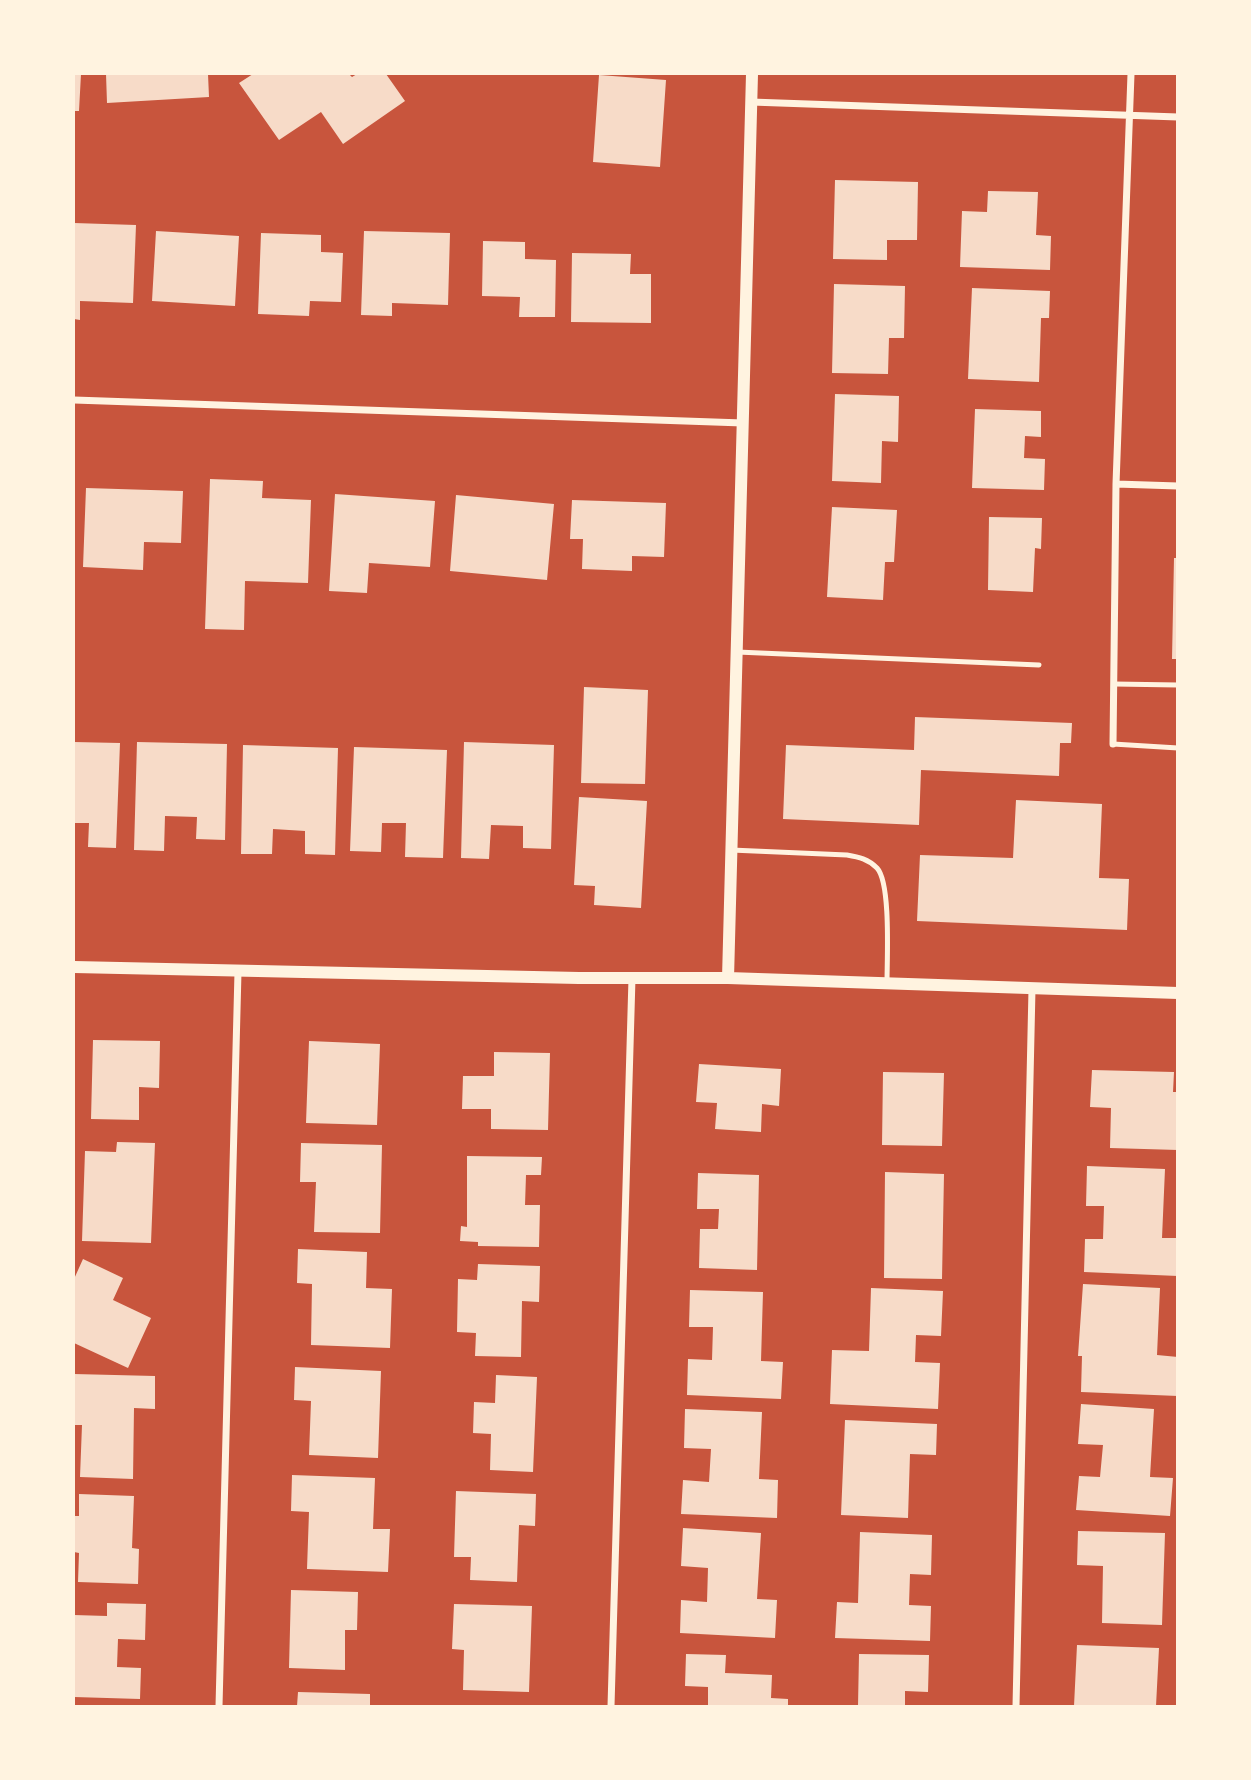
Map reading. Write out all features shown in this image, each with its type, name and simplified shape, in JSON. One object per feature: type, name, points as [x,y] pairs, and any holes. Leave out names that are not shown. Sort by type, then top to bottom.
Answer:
[{"type":"street","points":[[727,978],[752,74]]},
{"type":"street","points":[[1114,744],[1116,484],[1131,74]]},
{"type":"street","points":[[751,102],[1178,117]]},
{"type":"street","points":[[74,400],[743,423]]},
{"type":"street","points":[[1116,484],[1178,486]]},
{"type":"street","points":[[74,967],[238,972],[727,978],[1178,993]]},
{"type":"street","points":[[219,1706],[238,972]]},
{"type":"street","points":[[611,1706],[632,978]]},
{"type":"street","points":[[1016,1706],[1032,989]]},
{"type":"lane","points":[[737,652],[1039,665]]},
{"type":"lane","points":[[1114,684],[1178,685]]},
{"type":"lane","points":[[1114,744],[1178,748]]},
{"type":"lane","points":[[731,850],[847,855],[866,859],[879,870],[886,886],[887,984]]},
{"type":"building","points":[[74,74],[81,74],[79,111],[74,111]]},
{"type":"building","points":[[106,74],[208,74],[209,97],[107,103]]},
{"type":"building","points":[[253,74],[349,74],[352,77],[357,74],[386,74],[405,101],[343,144],[321,112],[279,140],[239,83]]},
{"type":"building","points":[[599,75],[666,80],[660,167],[593,162]]},
{"type":"building","points":[[835,180],[918,182],[917,240],[887,240],[887,260],[833,259]]},
{"type":"building","points":[[988,191],[1038,192],[1036,235],[1051,236],[1050,270],[960,267],[962,211],[987,212]]},
{"type":"building","points":[[74,223],[136,225],[133,303],[80,301],[80,320],[74,319]]},
{"type":"building","points":[[156,231],[239,236],[235,306],[152,301]]},
{"type":"building","points":[[364,231],[450,233],[448,305],[392,303],[392,316],[361,315]]},
{"type":"building","points":[[261,233],[321,235],[321,252],[343,253],[341,302],[310,301],[309,316],[258,314]]},
{"type":"building","points":[[483,241],[525,242],[525,259],[556,260],[555,317],[519,317],[520,297],[482,296]]},
{"type":"building","points":[[572,253],[631,254],[630,274],[651,274],[651,323],[571,322]]},
{"type":"building","points":[[834,284],[905,286],[904,338],[889,338],[888,374],[832,373]]},
{"type":"building","points":[[972,288],[1050,291],[1049,318],[1041,318],[1039,382],[968,379]]},
{"type":"building","points":[[835,394],[899,396],[898,442],[882,441],[881,483],[832,481]]},
{"type":"building","points":[[975,409],[1041,411],[1041,437],[1025,436],[1024,458],[1045,459],[1044,490],[972,488]]},
{"type":"building","points":[[210,479],[263,481],[262,498],[311,500],[308,583],[245,581],[244,630],[205,629]]},
{"type":"building","points":[[86,488],[183,491],[181,543],[144,542],[143,570],[83,567]]},
{"type":"building","points":[[335,494],[435,501],[430,567],[369,563],[367,593],[329,591]]},
{"type":"building","points":[[456,495],[554,504],[547,580],[450,571]]},
{"type":"building","points":[[572,500],[666,503],[664,557],[632,556],[632,571],[582,569],[583,539],[570,539]]},
{"type":"building","points":[[832,507],[897,510],[894,562],[885,562],[883,600],[827,597]]},
{"type":"building","points":[[989,517],[1042,518],[1041,549],[1035,548],[1033,592],[988,590]]},
{"type":"building","points":[[1174,558],[1178,558],[1178,659],[1172,659]]},
{"type":"building","points":[[584,687],[648,690],[645,784],[581,783]]},
{"type":"building","points":[[915,717],[1072,723],[1071,743],[1060,743],[1059,776],[921,770],[919,825],[783,819],[786,745],[914,750]]},
{"type":"building","points":[[74,742],[120,743],[116,848],[88,847],[89,823],[74,823]]},
{"type":"building","points":[[137,742],[227,744],[225,840],[196,839],[197,817],[165,816],[164,851],[134,850]]},
{"type":"building","points":[[464,742],[554,745],[551,849],[523,848],[523,826],[491,825],[489,859],[461,858]]},
{"type":"building","points":[[243,745],[338,748],[335,855],[305,854],[305,831],[273,829],[272,854],[241,854]]},
{"type":"building","points":[[354,747],[447,750],[443,858],[405,857],[406,823],[382,823],[381,852],[350,851]]},
{"type":"building","points":[[579,797],[647,801],[641,908],[594,905],[595,886],[574,885]]},
{"type":"building","points":[[1016,800],[1102,804],[1099,878],[1129,879],[1127,930],[917,921],[920,855],[1013,858]]},
{"type":"building","points":[[93,1040],[160,1041],[159,1088],[139,1087],[139,1120],[91,1119]]},
{"type":"building","points":[[309,1041],[380,1044],[377,1125],[306,1123]]},
{"type":"building","points":[[494,1052],[550,1053],[548,1130],[491,1129],[491,1109],[462,1109],[463,1076],[494,1076]]},
{"type":"building","points":[[699,1064],[781,1069],[779,1106],[762,1104],[761,1132],[715,1129],[717,1103],[696,1102]]},
{"type":"building","points":[[1092,1070],[1174,1072],[1173,1092],[1178,1092],[1178,1150],[1110,1148],[1111,1108],[1090,1107]]},
{"type":"building","points":[[883,1072],[944,1073],[942,1146],[882,1145]]},
{"type":"building","points":[[117,1142],[155,1143],[151,1243],[82,1241],[85,1151],[116,1152]]},
{"type":"building","points":[[301,1143],[382,1145],[380,1233],[314,1232],[316,1182],[300,1182]]},
{"type":"building","points":[[467,1156],[542,1157],[541,1175],[526,1175],[525,1205],[540,1205],[539,1247],[478,1246],[478,1242],[460,1241],[461,1226],[467,1227]]},
{"type":"building","points":[[1087,1166],[1165,1169],[1162,1238],[1178,1238],[1178,1276],[1084,1272],[1085,1239],[1103,1239],[1104,1206],[1086,1206]]},
{"type":"building","points":[[885,1172],[944,1174],[942,1279],[884,1278]]},
{"type":"building","points":[[698,1173],[759,1175],[757,1270],[699,1268],[700,1229],[718,1229],[719,1209],[697,1209]]},
{"type":"building","points":[[298,1249],[367,1252],[366,1288],[392,1289],[390,1348],[311,1345],[312,1284],[297,1283]]},
{"type":"building","points":[[83,1259],[123,1278],[113,1300],[151,1318],[128,1368],[74,1343],[74,1279]]},
{"type":"building","points":[[478,1264],[540,1266],[539,1302],[522,1301],[521,1357],[475,1356],[476,1333],[457,1332],[458,1279],[477,1280]]},
{"type":"building","points":[[1083,1284],[1160,1288],[1157,1355],[1178,1357],[1178,1396],[1081,1392],[1082,1356],[1078,1356]]},
{"type":"building","points":[[871,1288],[943,1291],[941,1336],[916,1335],[915,1362],[940,1363],[938,1409],[830,1404],[832,1350],[869,1351]]},
{"type":"building","points":[[690,1290],[763,1292],[761,1361],[783,1362],[781,1399],[687,1395],[688,1359],[712,1360],[713,1327],[689,1327]]},
{"type":"building","points":[[295,1367],[381,1371],[378,1458],[309,1455],[311,1401],[294,1400]]},
{"type":"building","points":[[74,1374],[155,1376],[155,1409],[134,1408],[133,1479],[80,1477],[82,1425],[74,1425]]},
{"type":"building","points":[[496,1375],[537,1377],[533,1472],[490,1470],[491,1434],[473,1433],[474,1402],[495,1403]]},
{"type":"building","points":[[1081,1404],[1154,1409],[1150,1477],[1173,1478],[1170,1516],[1076,1510],[1079,1476],[1100,1477],[1103,1445],[1078,1444]]},
{"type":"building","points":[[685,1409],[762,1412],[759,1479],[778,1480],[777,1518],[681,1514],[683,1480],[709,1482],[711,1449],[684,1448]]},
{"type":"building","points":[[845,1420],[937,1424],[936,1455],[910,1454],[908,1518],[841,1515]]},
{"type":"building","points":[[292,1475],[375,1478],[373,1529],[390,1529],[388,1572],[307,1569],[309,1512],[291,1511]]},
{"type":"building","points":[[456,1491],[536,1494],[535,1526],[519,1525],[517,1582],[470,1580],[471,1557],[454,1557]]},
{"type":"building","points":[[79,1494],[134,1496],[132,1548],[139,1549],[138,1584],[78,1582],[79,1553],[74,1552],[74,1516],[79,1516]]},
{"type":"building","points":[[683,1528],[761,1533],[757,1599],[777,1600],[775,1638],[680,1633],[681,1600],[707,1602],[708,1568],[681,1566]]},
{"type":"building","points":[[1078,1531],[1165,1533],[1162,1625],[1102,1623],[1103,1566],[1077,1565]]},
{"type":"building","points":[[860,1532],[932,1535],[931,1575],[910,1574],[909,1605],[931,1606],[930,1641],[835,1638],[837,1602],[858,1603]]},
{"type":"building","points":[[291,1590],[358,1592],[357,1630],[345,1630],[345,1670],[289,1668]]},
{"type":"building","points":[[107,1603],[146,1604],[145,1640],[118,1639],[117,1667],[141,1668],[140,1699],[74,1697],[74,1615],[107,1616]]},
{"type":"building","points":[[454,1604],[532,1606],[529,1692],[463,1690],[464,1650],[452,1649]]},
{"type":"building","points":[[1077,1645],[1159,1648],[1156,1706],[1074,1706]]},
{"type":"building","points":[[686,1654],[726,1655],[725,1673],[772,1675],[771,1698],[788,1699],[788,1706],[708,1706],[708,1687],[685,1686]]},
{"type":"building","points":[[859,1654],[929,1655],[928,1692],[905,1691],[905,1706],[858,1706]]},
{"type":"building","points":[[298,1692],[370,1694],[370,1706],[297,1706]]}]
